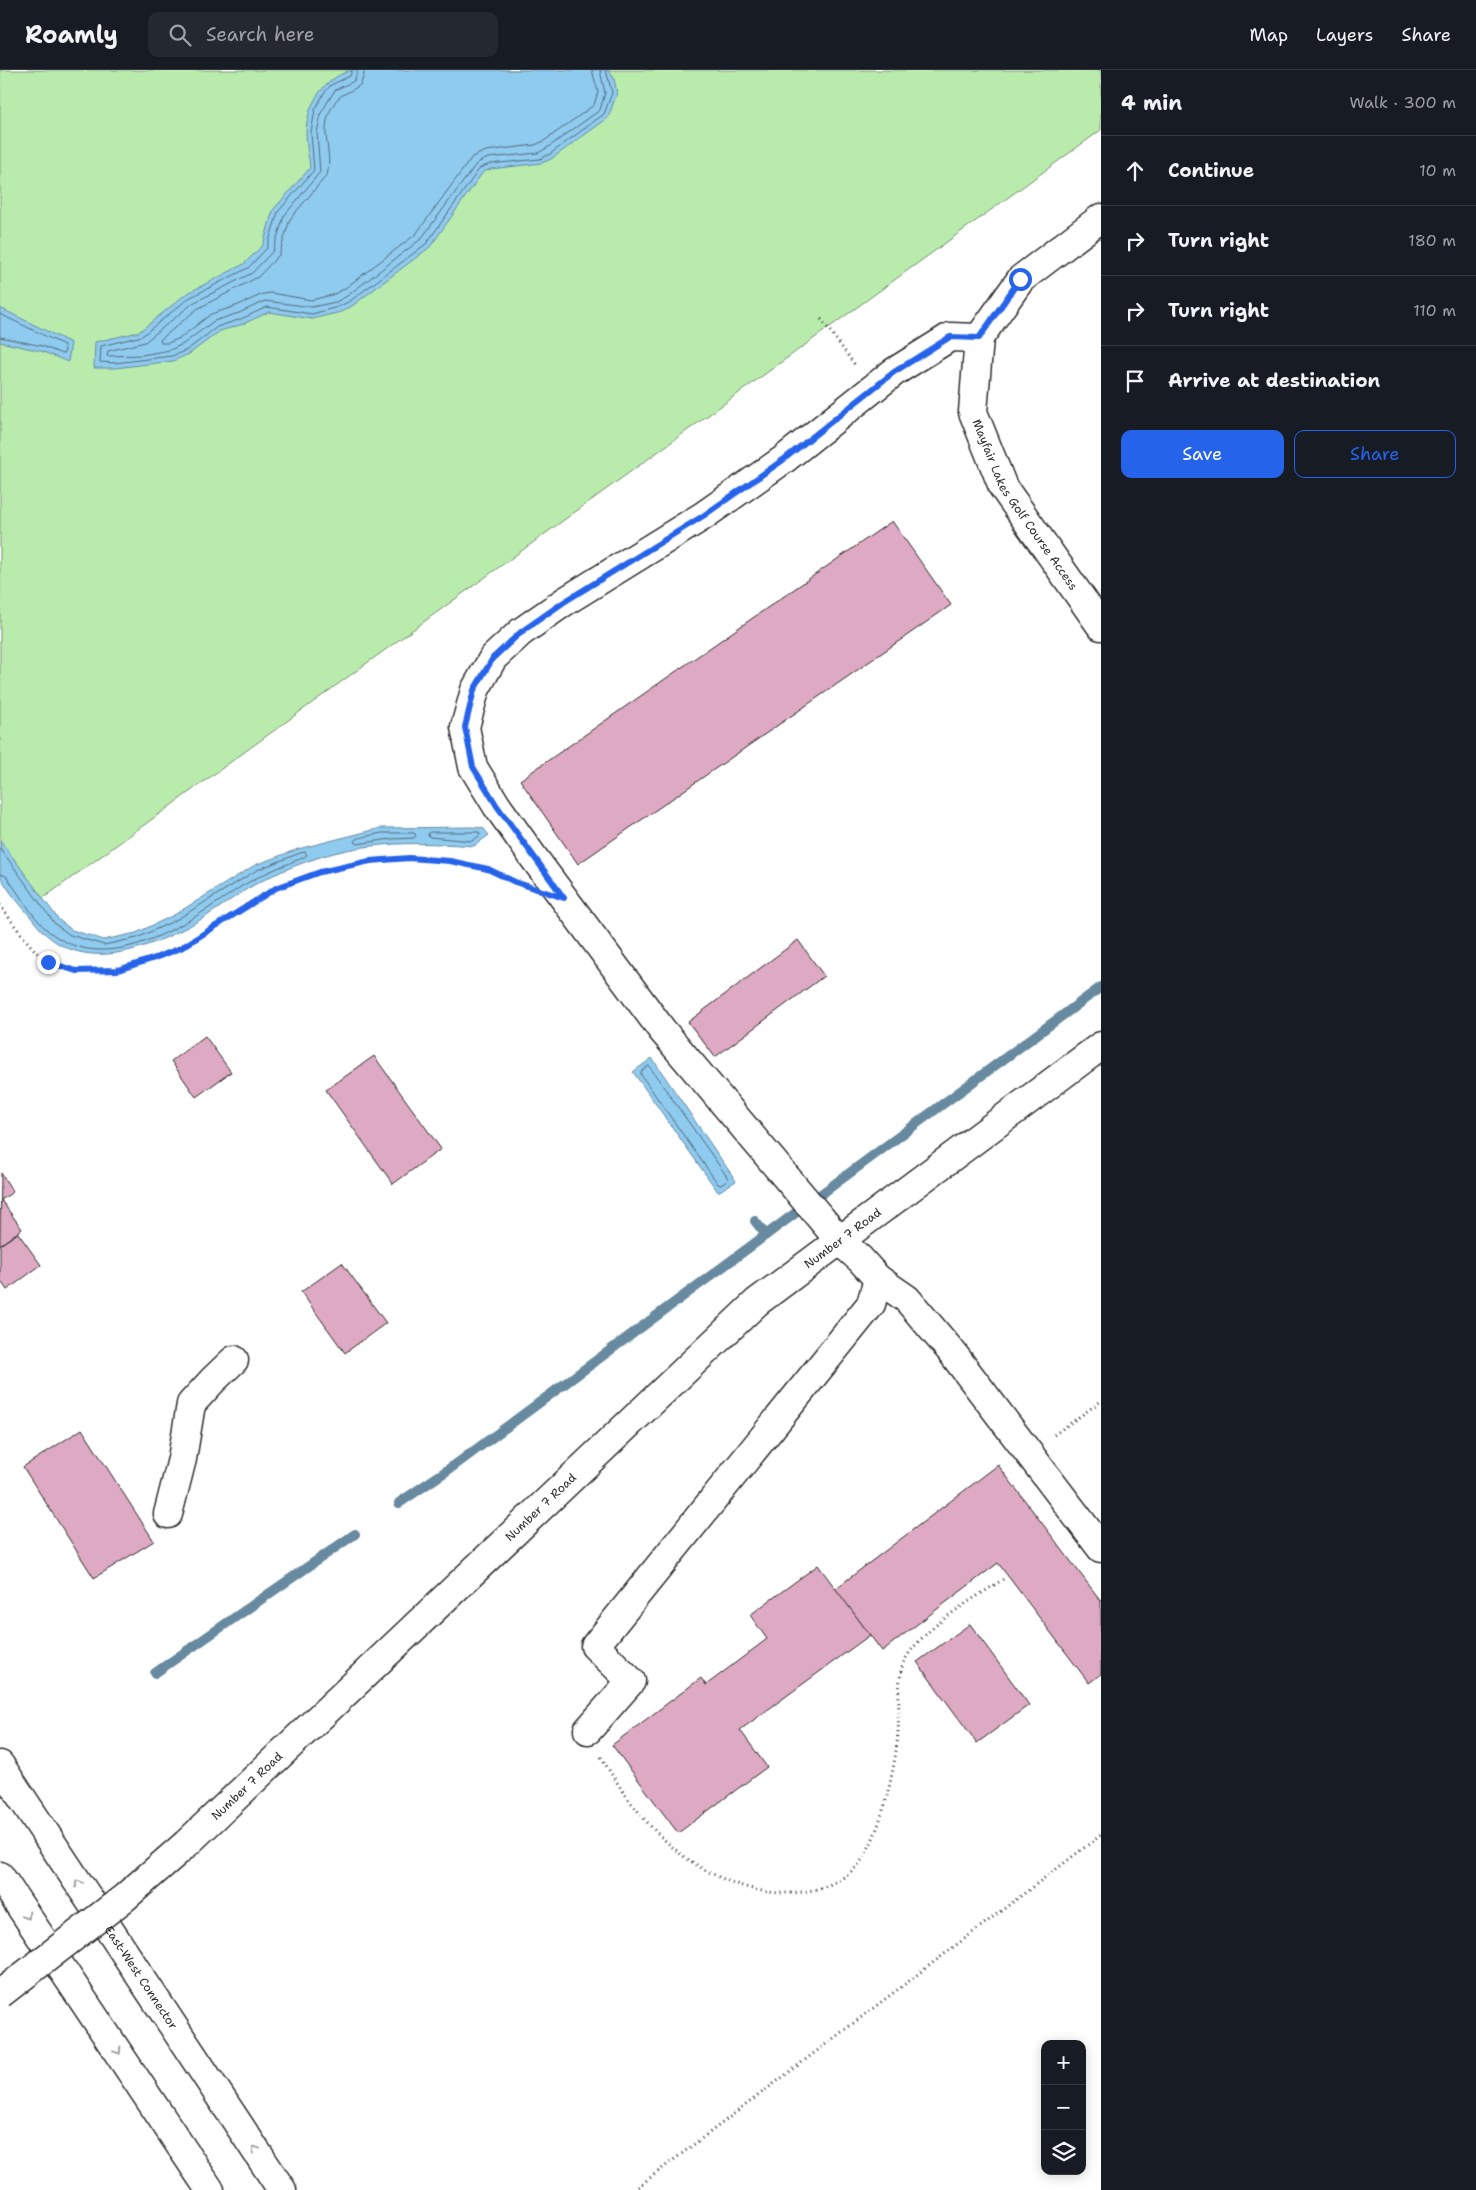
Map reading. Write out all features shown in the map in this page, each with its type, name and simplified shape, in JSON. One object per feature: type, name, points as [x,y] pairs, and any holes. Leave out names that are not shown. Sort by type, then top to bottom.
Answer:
[{"type":"main road","points":[[1101,218],[1020,279],[979,338],[950,337],[894,372],[783,460],[703,516],[606,575],[521,632],[493,658],[474,690],[465,727],[473,767],[497,806],[662,1030],[840,1241],[860,1258],[878,1279],[906,1300],[952,1351],[1101,1548]]},
{"type":"main road","name":"Mayfair Lakes Golf Course Access","points":[[979,338],[973,412],[1002,487],[1101,626]]},
{"type":"main road","name":"Number 7 Road","points":[[0,1994],[124,1898],[186,1844],[758,1302],[1101,1046]]},
{"type":"main road","points":[[588,1730],[631,1681],[595,1646],[871,1304],[878,1279]]},
{"type":"main road","points":[[168,1514],[182,1459],[192,1404],[234,1360]]},
{"type":"main road","name":"East-West Connector","points":[[0,1765],[282,2190]]},
{"type":"main road","points":[[0,1876],[210,2190]]},
{"type":"path","points":[[821,319],[854,362],[860,376],[859,399]]},
{"type":"path","points":[[0,905],[20,932],[48,962],[76,971],[118,970],[181,948],[276,888],[320,872],[370,861],[409,858],[450,861],[488,869],[515,882]]},
{"type":"path","points":[[1029,1453],[1101,1401]]},
{"type":"path","points":[[588,1730],[598,1752],[628,1800],[654,1832],[684,1857],[728,1882],[763,1892],[799,1894],[827,1885],[845,1876],[858,1864],[870,1844],[883,1810],[892,1774],[898,1734],[901,1675],[905,1658],[925,1636],[940,1624],[1006,1578]]},
{"type":"path","points":[[634,2190],[1101,1835]]},
{"type":"green space","points":[[0,70],[1101,70],[1101,130],[38,902],[0,854]]},
{"type":"water","points":[[352,70],[609,70],[614,79],[617,93],[608,118],[551,159],[542,163],[491,169],[483,172],[430,247],[352,306],[341,312],[312,319],[269,312],[243,324],[220,331],[189,354],[173,361],[115,368],[94,368],[95,342],[139,332],[186,294],[244,264],[263,245],[273,210],[310,168],[306,134],[309,112],[313,103],[318,94],[333,79]]},
{"type":"water","points":[[0,308],[71,343],[68,362],[41,351],[0,342]]},
{"type":"water","points":[[381,828],[483,828],[489,835],[474,846],[395,844],[356,848],[308,861],[255,884],[200,920],[173,934],[131,950],[110,954],[89,954],[69,949],[50,938],[16,899],[1,877],[0,840],[59,920],[72,930],[104,940],[136,933],[174,915],[255,865],[298,849]]},
{"type":"water","points":[[652,1058],[736,1181],[718,1192],[633,1072]]},
{"type":"building","points":[[892,521],[951,605],[578,864],[520,780]]},
{"type":"building","points":[[798,940],[824,976],[715,1057],[688,1022]]},
{"type":"building","points":[[205,1036],[231,1072],[196,1097],[171,1061]]},
{"type":"building","points":[[374,1056],[441,1149],[393,1184],[326,1090]]},
{"type":"building","points":[[1,1173],[13,1192],[1,1200],[22,1229],[0,1245]]},
{"type":"building","points":[[18,1233],[41,1265],[7,1290],[0,1280],[0,1245]]},
{"type":"building","points":[[342,1263],[386,1323],[345,1353],[301,1292]]},
{"type":"building","points":[[82,1429],[154,1541],[94,1578],[23,1467]]},
{"type":"building","points":[[998,1465],[1101,1601],[1101,1674],[1089,1683],[998,1563],[882,1651],[835,1589]]},
{"type":"building","points":[[818,1565],[870,1635],[740,1730],[767,1767],[678,1833],[612,1745],[701,1678],[706,1685],[767,1639],[750,1615]]},
{"type":"building","points":[[970,1624],[1029,1705],[977,1743],[917,1662]]},
{"type":"waterway","points":[[399,1503],[455,1465],[1101,987]]},
{"type":"waterway","points":[[755,1221],[766,1235]]},
{"type":"waterway","points":[[155,1673],[355,1534]]},
{"type":"route","points":[[48,962],[76,971],[118,970],[181,948],[276,888],[320,872],[370,861],[409,858],[450,861],[488,869],[515,882],[564,898],[497,806],[473,767],[465,727],[474,690],[493,658],[521,632],[564,602],[703,516],[783,460],[894,372],[950,337],[979,338],[1020,279]]}]
